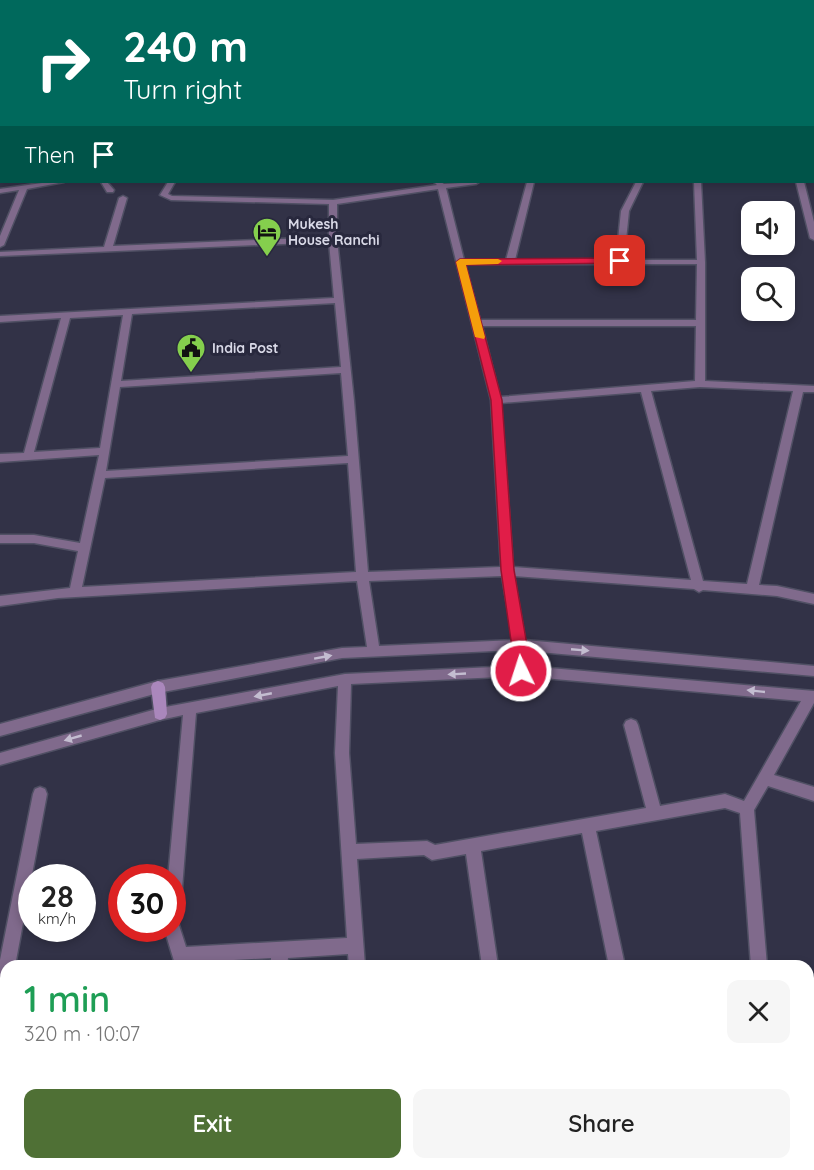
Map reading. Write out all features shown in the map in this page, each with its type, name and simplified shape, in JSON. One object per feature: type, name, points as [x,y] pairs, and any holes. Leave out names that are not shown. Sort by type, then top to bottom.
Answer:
[{"type":"street","points":[[0,191],[54,183]]},
{"type":"street","points":[[105,183],[110,190]]},
{"type":"street","points":[[171,183],[165,195],[171,198],[333,202],[439,183],[496,400],[507,570],[520,645],[521,671]]},
{"type":"street","points":[[510,261],[531,183]]},
{"type":"street","points":[[620,261],[625,211],[639,183]]},
{"type":"street","points":[[698,183],[701,262],[700,384]]},
{"type":"street","points":[[800,183],[814,238]]},
{"type":"street","points":[[0,245],[24,188]]},
{"type":"street","points":[[108,248],[123,198]]},
{"type":"street","points":[[333,202],[333,239],[362,576],[374,652]]},
{"type":"street","points":[[0,254],[333,239]]},
{"type":"street","points":[[460,262],[701,262]]},
{"type":"street","points":[[0,319],[339,300]]},
{"type":"street","points":[[75,592],[105,451],[128,312]]},
{"type":"street","points":[[28,456],[66,315]]},
{"type":"street","points":[[476,324],[700,323]]},
{"type":"street","points":[[116,384],[346,370]]},
{"type":"street","points":[[496,400],[700,384],[814,389]]},
{"type":"street","points":[[645,388],[699,586]]},
{"type":"street","points":[[752,590],[799,388]]},
{"type":"street","points":[[0,458],[105,451]]},
{"type":"street","points":[[100,475],[353,459]]},
{"type":"street","points":[[0,539],[34,539],[84,548]]},
{"type":"street","points":[[0,601],[75,592],[507,570],[777,591],[814,599]]},
{"type":"street","points":[[0,730],[158,687],[342,653],[520,645],[814,671]]},
{"type":"street","points":[[0,759],[160,714],[345,679],[521,671],[812,697],[747,809],[759,960]]},
{"type":"street","points":[[345,679],[342,753],[357,960]]},
{"type":"street","points":[[158,687],[160,714]]},
{"type":"street","points":[[176,864],[190,709]]},
{"type":"street","points":[[632,725],[655,814]]},
{"type":"street","points":[[764,778],[814,794]]},
{"type":"street","points":[[8,960],[40,794]]},
{"type":"street","points":[[349,852],[427,848],[432,853],[725,801],[747,809]]},
{"type":"street","points":[[588,826],[616,960]]},
{"type":"street","points":[[473,847],[489,960]]},
{"type":"street","points":[[176,942],[180,955],[356,946]]},
{"type":"street","points":[[279,960],[280,949]]},
{"type":"slow traffic","points":[[480,337],[460,262],[498,261]]},
{"type":"place","name":"Mukesh House Ranchi","points":[[267,258]]},
{"type":"place","name":"India Post","points":[[191,374]]},
{"type":"route","points":[[521,671],[520,645],[507,570],[496,400],[460,262],[620,261]]}]
